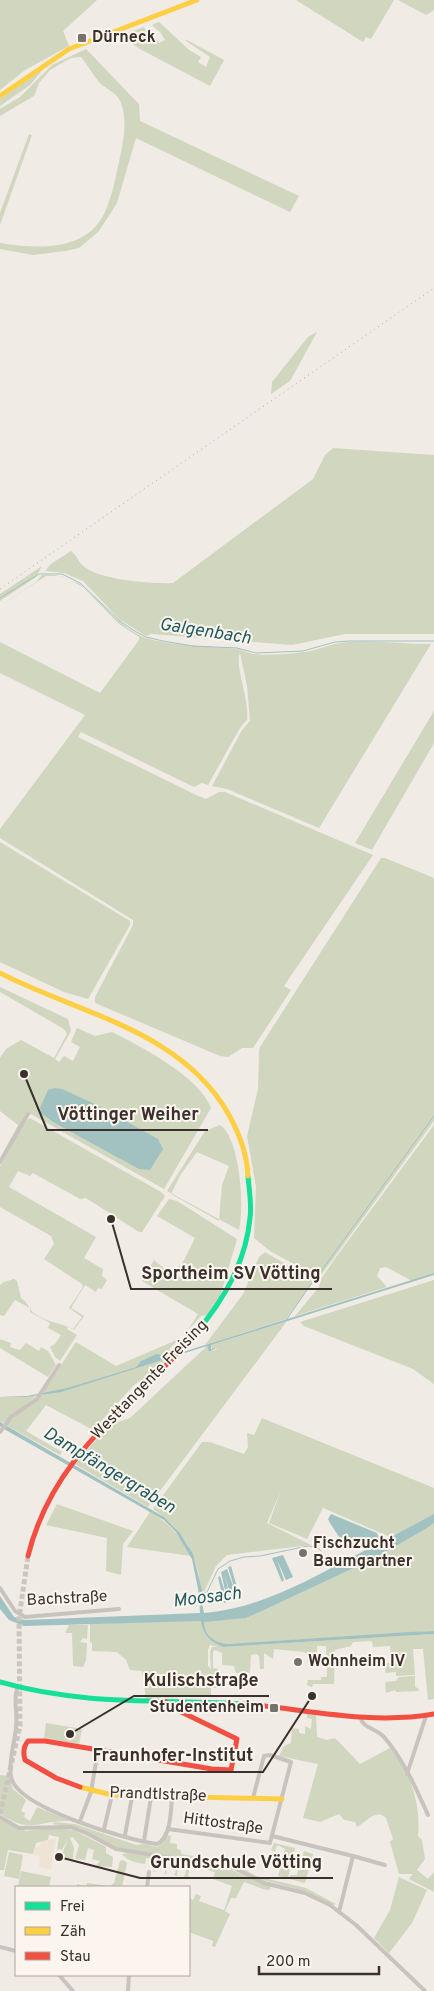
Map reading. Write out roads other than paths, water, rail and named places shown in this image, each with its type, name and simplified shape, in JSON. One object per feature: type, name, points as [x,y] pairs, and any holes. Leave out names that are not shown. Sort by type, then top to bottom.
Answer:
[{"type":"main road","points":[[0,96],[69,49],[197,0]]},
{"type":"main road","name":"Westtangente Freising","points":[[0,973],[34,990],[112,1021],[156,1042],[193,1069],[223,1106],[236,1129],[247,1162],[251,1190],[251,1216],[248,1239],[238,1270],[225,1295],[208,1321],[148,1385],[107,1423],[66,1469],[46,1503],[28,1556]]},
{"type":"main road","points":[[0,1682],[17,1689],[46,1696],[88,1700],[269,1705],[360,1718],[390,1720],[434,1714]]},
{"type":"main road","points":[[98,1750],[212,1769],[231,1770],[238,1739],[171,1707],[166,1702]]},
{"type":"main road","name":"Prandtlstraße","points":[[98,1750],[35,1740],[28,1741],[23,1748],[25,1760],[48,1776],[91,1792],[132,1797],[172,1796],[282,1799]]},
{"type":"street","points":[[0,1162],[28,1114]]},
{"type":"street","points":[[1,1431],[8,1420],[37,1399],[59,1365]]},
{"type":"street","name":"Bachstraße","points":[[0,1588],[15,1612],[25,1616],[119,1609]]},
{"type":"street","points":[[17,1689],[16,1727],[10,1773],[12,1781],[20,1792],[37,1805],[104,1829],[159,1844],[168,1829],[172,1796]]},
{"type":"street","points":[[407,1774],[426,1716]]},
{"type":"street","points":[[360,1718],[362,1723],[384,1736],[407,1774],[428,1815]]},
{"type":"street","points":[[80,1821],[91,1792],[98,1750]]},
{"type":"street","name":"Hittostraße","points":[[168,1829],[270,1843],[291,1762],[268,1755],[263,1758],[253,1798]]},
{"type":"street","points":[[104,1829],[112,1796]]},
{"type":"street","points":[[125,1835],[132,1797]]},
{"type":"street","points":[[144,1841],[151,1797]]},
{"type":"street","points":[[0,1817],[19,1828],[71,1828],[118,1849],[234,1868],[264,1883],[305,1893],[339,1912],[373,1939],[426,1991]]},
{"type":"street","points":[[272,1836],[385,1865]]},
{"type":"street","points":[[339,1912],[353,1856]]},
{"type":"street","points":[[147,1886],[149,1872]]},
{"type":"street","points":[[0,1947],[15,1951]]},
{"type":"street","points":[[60,1976],[73,1991]]},
{"type":"street","points":[[128,1991],[130,1976]]},
{"type":"water","points":[[62,1089],[95,1104],[158,1139],[163,1149],[150,1170],[139,1169],[53,1122],[41,1113],[40,1108],[48,1090]]},
{"type":"water","points":[[434,1273],[434,1275],[211,1345],[211,1349],[218,1347],[209,1352],[207,1346],[61,1392],[26,1397],[0,1397],[27,1396],[67,1388],[136,1367],[141,1361],[156,1354],[170,1356]]},
{"type":"water","points":[[0,1422],[164,1517],[180,1533],[193,1554],[203,1594],[201,1598],[204,1613],[244,1606],[283,1592],[434,1514],[434,1523],[375,1558],[246,1618],[204,1622],[206,1631],[211,1638],[227,1644],[409,1632],[434,1631],[434,1634],[223,1647],[214,1643],[208,1637],[203,1630],[201,1621],[24,1626],[9,1620],[0,1609],[0,1596],[14,1617],[25,1620],[200,1613],[199,1594],[192,1559],[176,1532],[164,1520],[4,1429],[0,1426]]},
{"type":"water","points":[[331,1514],[377,1533],[379,1538],[359,1548],[345,1546],[328,1519]]},
{"type":"water","points":[[283,1555],[293,1577],[286,1580],[277,1560],[284,1580],[282,1582],[272,1558]]},
{"type":"water","points":[[231,1566],[240,1598],[232,1600],[224,1573],[231,1601],[224,1603],[218,1577],[220,1576],[227,1599],[221,1572],[227,1569],[237,1597],[228,1567]]},
{"type":"waterway","name":"Galgenbach","points":[[0,598],[39,574],[62,574],[80,583],[120,621],[133,630],[146,637],[163,641],[193,646],[237,648],[256,653],[303,651],[335,642],[349,641],[434,641]]},
{"type":"waterway","points":[[319,1274],[434,1116]]},
{"type":"waterway","points":[[287,1319],[314,1280]]},
{"type":"waterway","name":"Moosach","points":[[202,1594],[207,1592],[218,1569],[230,1561],[308,1546],[317,1547],[321,1551]]},
{"type":"tunnel","points":[[0,1814],[20,1726],[19,1618],[28,1556]]},
{"type":"railway","points":[[0,589],[434,288]]},
{"type":"place","name":"Dürneck","points":[[82,38]]},
{"type":"place","name":"Vöttinger Weiher","points":[[24,1074]]},
{"type":"place","name":"Sportheim SV Vötting","points":[[111,1219]]},
{"type":"place","name":"Fischzucht Baumgartner","points":[[303,1553]]},
{"type":"place","name":"Wohnheim IV","points":[[298,1662]]},
{"type":"place","name":"Fraunhofer-Institut","points":[[312,1696]]},
{"type":"place","name":"Studentenheim","points":[[274,1708]]},
{"type":"place","name":"Kulischstraße","points":[[70,1734]]},
{"type":"place","name":"Grundschule Vötting","points":[[59,1857]]},
{"type":"water label","name":"Dampfängergraben","points":[[109,1471]]}]
